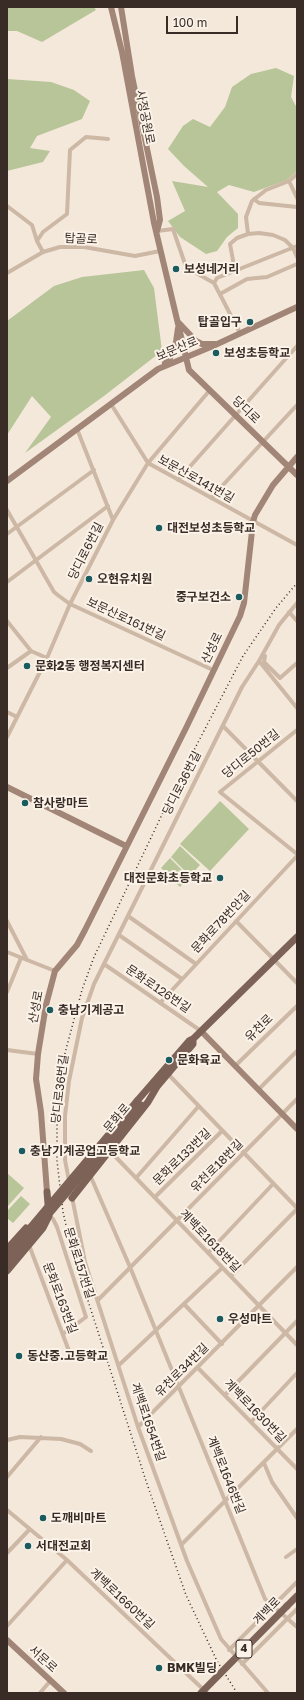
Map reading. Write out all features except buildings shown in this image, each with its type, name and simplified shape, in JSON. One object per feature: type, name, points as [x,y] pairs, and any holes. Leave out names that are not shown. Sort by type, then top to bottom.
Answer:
[{"type":"main road","name":"사정공원로","points":[[111,7],[122,52],[154,223],[186,357]]},
{"type":"main road","name":"사정공원로","points":[[121,7],[132,76],[158,205],[160,220],[157,231]]},
{"type":"main road","name":"보문산로","points":[[7,481],[158,369],[218,344],[297,307]]},
{"type":"main road","points":[[178,322],[196,341],[202,344],[218,344]]},
{"type":"main road","points":[[158,369],[170,358],[176,342],[178,322]]},
{"type":"main road","name":"당디로","points":[[186,357],[189,370],[297,475]]},
{"type":"main road","name":"산성로","points":[[47,1192],[41,1112],[36,1079],[38,1054],[46,1005],[55,971],[77,945],[213,670],[244,603],[255,515],[273,485],[297,457]]},
{"type":"main road","points":[[7,787],[126,846]]},
{"type":"main road","name":"문화로","points":[[7,1264],[189,1041],[193,1040],[297,937]]},
{"type":"main road","points":[[201,1031],[297,1130]]},
{"type":"main road","name":"문화로","points":[[154,1085],[168,1074],[193,1044],[193,1040]]},
{"type":"main road","points":[[69,1183],[76,1175],[80,1167],[139,1095],[154,1085]]},
{"type":"main road","points":[[72,1198],[148,1102],[154,1085]]},
{"type":"main road","name":"문화로","points":[[7,1255],[139,1103]]},
{"type":"main road","points":[[7,1249],[40,1212],[44,1205],[47,1192]]},
{"type":"main road","points":[[7,1271],[43,1228],[49,1216],[47,1192]]},
{"type":"main road","name":"계백로","points":[[204,1692],[297,1596]]},
{"type":"main road","name":"서문로","points":[[7,1640],[64,1693]]},
{"type":"street","points":[[37,241],[43,232],[67,214],[70,150],[86,138],[108,139]]},
{"type":"street","points":[[248,234],[246,217],[254,199],[266,190],[289,181],[297,174]]},
{"type":"street","points":[[289,181],[297,198]]},
{"type":"street","points":[[254,199],[259,203],[297,207]]},
{"type":"street","points":[[7,206],[32,225],[37,241],[43,252]]},
{"type":"street","points":[[157,231],[173,229],[185,264],[189,269],[214,283],[240,333]]},
{"type":"street","points":[[234,271],[230,244],[237,238],[248,234],[273,235],[285,240],[295,247],[297,257]]},
{"type":"street","name":"탑골로","points":[[7,273],[43,252],[60,247],[84,247],[135,256],[160,251]]},
{"type":"street","points":[[214,283],[217,278],[295,247]]},
{"type":"street","points":[[220,294],[247,279],[267,277],[297,264]]},
{"type":"street","points":[[178,480],[297,346]]},
{"type":"street","name":"당디로6번길","points":[[7,737],[47,658],[70,604],[113,520],[148,463],[210,390]]},
{"type":"street","name":"보문산로141번길","points":[[111,404],[148,463],[297,545]]},
{"type":"street","points":[[211,498],[297,405]]},
{"type":"street","points":[[77,429],[113,520]]},
{"type":"street","points":[[7,534],[94,470]]},
{"type":"street","points":[[7,582],[108,506]]},
{"type":"street","name":"보문산로161번길","points":[[7,510],[54,592],[70,604],[213,670]]},
{"type":"street","name":"당디로36번길","points":[[69,1183],[65,1160],[65,1116],[69,1081],[82,1018],[94,984],[170,828],[242,687],[259,661],[279,625],[297,603]]},
{"type":"street","points":[[289,612],[297,621]]},
{"type":"street","points":[[7,621],[30,651],[47,658]]},
{"type":"street","points":[[7,668],[30,651]]},
{"type":"street","points":[[265,656],[264,662],[280,678],[297,663]]},
{"type":"street","points":[[259,661],[297,708]]},
{"type":"street","points":[[7,712],[17,717]]},
{"type":"street","points":[[223,726],[297,801]]},
{"type":"street","name":"당디로50번길","points":[[297,730],[220,792],[297,855]]},
{"type":"street","name":"문화로78번안길","points":[[160,1003],[297,855]]},
{"type":"street","points":[[128,916],[196,964]]},
{"type":"street","points":[[7,921],[27,960]]},
{"type":"street","points":[[236,921],[297,983]]},
{"type":"street","points":[[119,935],[182,979]]},
{"type":"street","points":[[7,952],[55,971]]},
{"type":"street","points":[[7,992],[21,958]]},
{"type":"street","name":"문화로126번길","points":[[104,964],[201,1031]]},
{"type":"street","name":"유천로","points":[[236,1066],[297,1006]]},
{"type":"street","points":[[7,1050],[38,1054]]},
{"type":"street","points":[[258,1090],[297,1051]]},
{"type":"street","name":"문화로133번길","points":[[168,1074],[297,1209],[231,1276]]},
{"type":"street","name":"유천로18번길","points":[[98,1300],[297,1099]]},
{"type":"street","name":"문화로133번길","points":[[136,1178],[198,1107]]},
{"type":"street","name":"문화로133번길","points":[[155,1197],[222,1131]]},
{"type":"street","name":"계백로1618번길","points":[[109,1150],[297,1345]]},
{"type":"street","name":"계백로1646번길","points":[[90,1174],[130,1267],[266,1600],[297,1627]]},
{"type":"street","name":"계백로1654번길","points":[[69,1183],[85,1262],[138,1427],[181,1545],[221,1639],[235,1657],[268,1693]]},
{"type":"street","points":[[208,1254],[273,1184]]},
{"type":"street","points":[[40,1212],[49,1216]]},
{"type":"street","name":"문화로157번길","points":[[49,1216],[57,1227],[86,1317],[63,1334]]},
{"type":"street","name":"문화로163번길","points":[[29,1246],[72,1359]]},
{"type":"street","name":"유천로34번길","points":[[138,1427],[297,1267]]},
{"type":"street","points":[[119,1365],[222,1268]]},
{"type":"street","name":"유천로34번길","points":[[184,1304],[222,1344]]},
{"type":"street","points":[[225,1395],[297,1321]]},
{"type":"street","name":"계백로1630번길","points":[[198,1368],[297,1469]]},
{"type":"street","points":[[251,1422],[297,1373]]},
{"type":"street","points":[[181,1545],[297,1429]]},
{"type":"street","points":[[7,1440],[20,1437],[62,1439],[80,1444],[91,1451]]},
{"type":"street","points":[[7,1477],[40,1437]]},
{"type":"street","points":[[264,1463],[272,1482],[297,1518]]},
{"type":"street","name":"계백로1660번길","points":[[7,1510],[29,1530],[67,1560],[204,1692]]},
{"type":"street","points":[[7,1553],[29,1530]]},
{"type":"street","points":[[286,1557],[297,1549]]},
{"type":"street","points":[[7,1626],[67,1560]]},
{"type":"street","points":[[230,1650],[297,1582]]},
{"type":"street","points":[[242,1664],[297,1609]]},
{"type":"street","points":[[40,1693],[51,1680]]},
{"type":"green space","points":[[7,7],[94,7],[96,10],[42,42],[17,31],[7,31]]},
{"type":"green space","points":[[276,68],[294,76],[291,97],[297,108],[297,171],[287,180],[254,192],[229,185],[217,192],[238,214],[238,228],[227,237],[217,251],[206,254],[180,237],[168,221],[185,211],[172,181],[208,187],[184,166],[168,149],[183,126],[193,119],[210,127],[225,107],[232,87],[251,74]]},
{"type":"green space","points":[[7,79],[51,82],[74,90],[90,101],[82,119],[37,136],[30,148],[50,151],[43,162],[7,171]]},
{"type":"green space","points":[[144,270],[154,288],[162,351],[104,396],[25,453],[51,417],[32,396],[7,435],[7,321],[54,286],[82,277]]},
{"type":"green space","points":[[220,801],[249,829],[210,871],[180,844]]},
{"type":"green space","points":[[180,846],[200,865],[190,876],[171,857]]},
{"type":"green space","points":[[170,858],[189,877],[180,887],[161,868]]},
{"type":"green space","points":[[7,1173],[24,1188],[7,1207]]},
{"type":"green space","points":[[21,1196],[30,1204],[13,1223],[7,1218],[7,1211]]},
{"type":"railway","points":[[237,1693],[217,1661],[186,1595],[146,1481],[72,1251],[63,1212],[57,1161],[57,1117],[65,1053],[82,990],[94,957],[180,777],[243,656],[276,608],[297,583]]},
{"type":"place","name":"보성네거리","points":[[176,269]]},
{"type":"place","name":"탑골입구","points":[[250,322]]},
{"type":"place","name":"보성초등학교","points":[[216,353]]},
{"type":"place","name":"대전보성초등학교","points":[[159,528]]},
{"type":"place","name":"오현유치원","points":[[89,579]]},
{"type":"place","name":"중구보건소","points":[[239,597]]},
{"type":"place","name":"문화2동 행정복지센터","points":[[27,666]]},
{"type":"place","name":"참사랑마트","points":[[25,803]]},
{"type":"place","name":"대전문화초등학교","points":[[220,878]]},
{"type":"place","name":"충남기계공고","points":[[50,1010]]},
{"type":"place","name":"문화육교","points":[[169,1060]]},
{"type":"place","name":"충남기계공업고등학교","points":[[22,1151]]},
{"type":"place","name":"우성마트","points":[[220,1319]]},
{"type":"place","name":"동산중.고등학교","points":[[19,1356]]},
{"type":"place","name":"도깨비마트","points":[[43,1518]]},
{"type":"place","name":"서대전교회","points":[[28,1546]]},
{"type":"place","name":"BMK빌딩","points":[[159,1668]]}]
